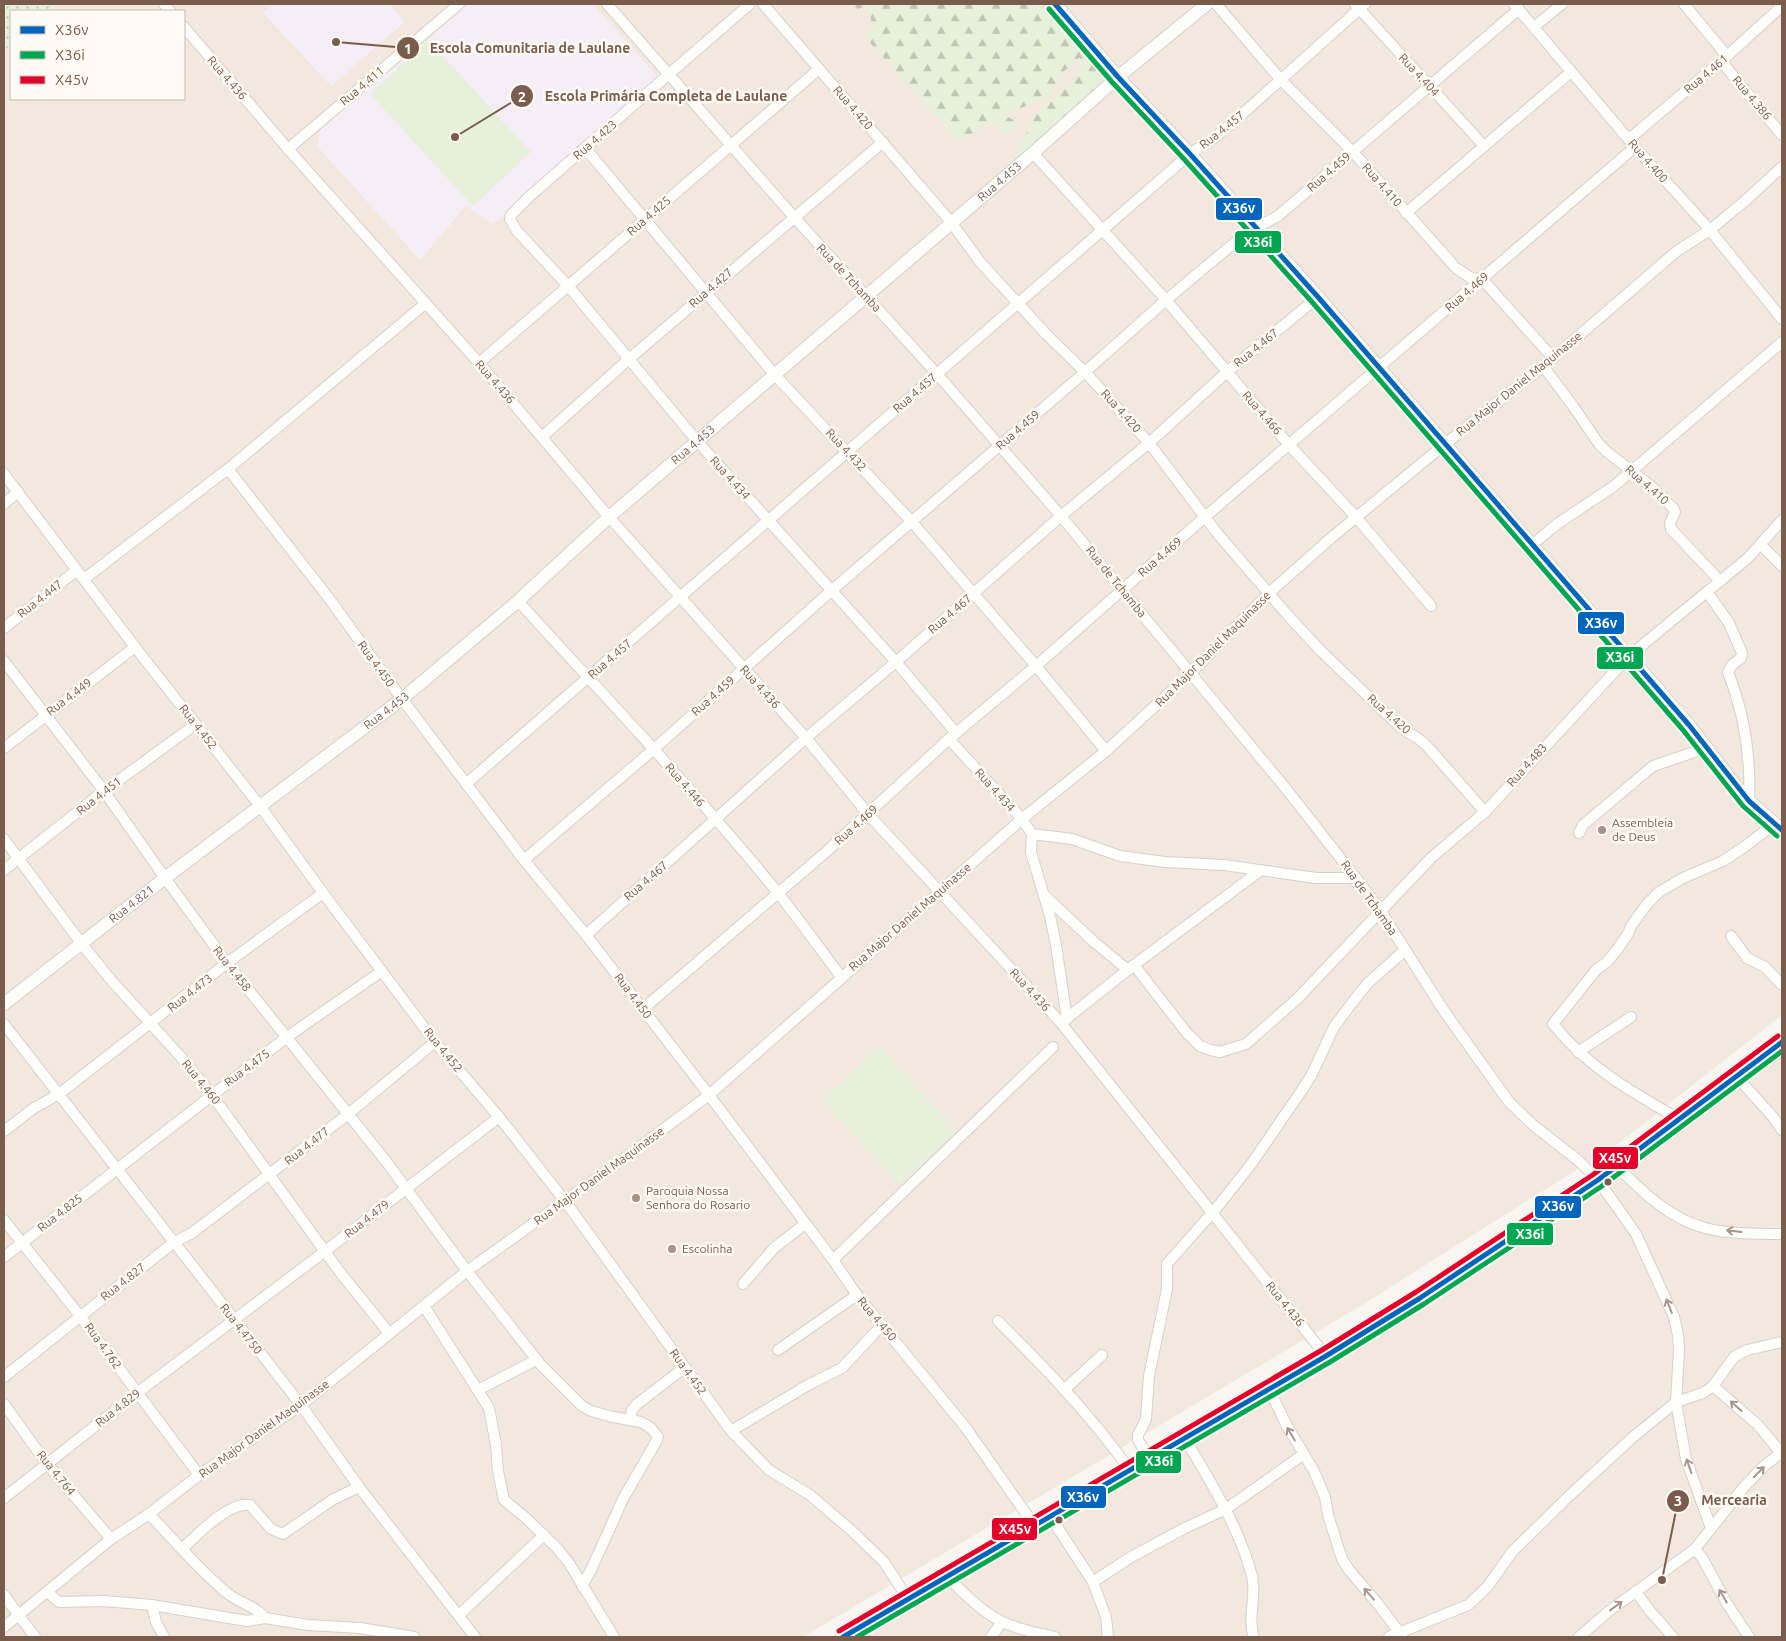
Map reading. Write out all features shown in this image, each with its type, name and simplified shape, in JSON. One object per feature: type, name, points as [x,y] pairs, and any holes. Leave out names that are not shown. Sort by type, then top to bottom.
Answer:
[{"type":"main road","points":[[843,1637],[1326,1356],[1428,1293],[1598,1180],[1782,1042]]},
{"type":"street","name":"Rua de Tchamba","points":[[607,4],[1061,516],[1270,769],[1380,910],[1444,1011],[1509,1102],[1533,1125],[1570,1152],[1598,1180],[1636,1234],[1674,1317],[1679,1352],[1676,1402],[1686,1459],[1711,1528]]},
{"type":"street","name":"Rua 4.423","points":[[510,220],[511,215],[530,196],[750,4]]},
{"type":"street","name":"Rua 4.420","points":[[763,4],[951,222],[980,262],[1149,442],[1217,533],[1269,594],[1321,651],[1401,728],[1427,746],[1485,812]]},
{"type":"street","points":[[1056,4],[1118,77],[1318,297],[1630,656],[1749,801],[1778,827],[1723,861],[1668,885],[1648,903],[1616,951],[1607,962],[1596,970],[1553,1024],[1578,1052],[1622,1086],[1679,1119]]},
{"type":"street","name":"Rua 4.453","points":[[260,806],[402,700],[518,601],[609,517],[1033,153],[1118,77],[1207,4]]},
{"type":"street","name":"Rua 4.410","points":[[1216,4],[1281,80],[1352,152],[1456,268],[1471,278],[1482,279],[1553,358]]},
{"type":"street","points":[[1534,27],[1562,4]]},
{"type":"street","name":"Rua 4.386","points":[[1684,4],[1782,135]]},
{"type":"street","name":"Rua 4.411","points":[[288,149],[455,5]]},
{"type":"street","name":"Rua 4.457","points":[[466,784],[1102,230],[1190,154],[1214,138],[1281,80],[1360,6]]},
{"type":"street","name":"Rua 4.404","points":[[1360,6],[1484,146]]},
{"type":"street","name":"Rua 4.461","points":[[1632,143],[1782,6]]},
{"type":"street","name":"Rua 4.400","points":[[1517,7],[1632,143],[1780,312]]},
{"type":"street","name":"Rua 4.459","points":[[524,860],[654,749],[831,591],[1166,300],[1245,234],[1265,225],[1278,216],[1430,86],[1517,7]]},
{"type":"street","name":"Rua 4.436","points":[[185,28],[288,149],[479,363],[609,517],[806,738],[868,814],[939,892],[1064,1021],[1211,1213],[1326,1356]]},
{"type":"street","name":"Rua 4.425","points":[[479,363],[819,69]]},
{"type":"street","points":[[1406,213],[1571,72]]},
{"type":"street","name":"Rua 4.427","points":[[542,436],[882,142]]},
{"type":"street","name":"Rua 4.469","points":[[642,1009],[778,893],[953,736],[1036,666],[1206,516],[1290,446],[1482,279],[1632,143]]},
{"type":"street","name":"Rua 4.432","points":[[585,148],[775,375],[912,522],[1036,666],[1106,752]]},
{"type":"street","name":"Rua 4.466","points":[[1033,153],[1166,300],[1290,446],[1356,517],[1431,606]]},
{"type":"street","name":"Rua Major Daniel Maquinasse","points":[[4,1626],[111,1539],[149,1514],[199,1475],[301,1405],[467,1271],[709,1095],[1022,819],[1106,752],[1190,674],[1269,594],[1356,517],[1553,358],[1676,251],[1710,230],[1782,167]]},
{"type":"street","name":"Rua 4.434","points":[[510,220],[517,231],[569,287],[697,441],[896,662],[1032,834]]},
{"type":"street","name":"Rua 4.467","points":[[586,935],[806,738],[896,662],[1227,372],[1318,297]]},
{"type":"street","points":[[84,579],[228,469],[426,303]]},
{"type":"street","points":[[1532,545],[1557,524],[1614,486],[1782,342]]},
{"type":"street","name":"Rua 4.410","points":[[1543,366],[1599,444],[1651,486],[1674,509],[1676,512],[1670,523],[1672,529],[1720,581]]},
{"type":"street","name":"Rua 4.450","points":[[228,469],[328,597],[402,700],[524,860],[586,935],[709,1095],[833,1260],[856,1295],[966,1428],[1034,1525]]},
{"type":"street","name":"Rua 4.452","points":[[4,474],[135,647],[260,806],[323,893],[436,1042],[499,1117],[565,1201],[731,1431],[769,1470],[810,1495],[852,1531],[884,1562],[908,1599]]},
{"type":"street","points":[[4,504],[18,492]]},
{"type":"street","name":"Rua 4.483","points":[[1045,896],[1094,942],[1131,967],[1200,1046],[1220,1052],[1246,1044],[1297,999],[1431,858],[1485,812],[1630,656],[1761,545],[1782,520]]},
{"type":"street","points":[[1761,545],[1782,566]]},
{"type":"street","name":"Rua 4.447","points":[[4,628],[77,570]]},
{"type":"street","points":[[1707,592],[1729,622],[1742,653],[1741,658],[1732,665],[1728,672],[1739,700],[1748,750],[1750,769],[1749,801]]},
{"type":"street","name":"Rua 4.446","points":[[518,601],[654,749],[716,820],[778,893],[842,978]]},
{"type":"street","name":"Rua 4.449","points":[[4,748],[135,647]]},
{"type":"street","name":"Rua 4.458","points":[[4,661],[104,791],[164,878],[227,963],[385,1160],[405,1189],[536,1360],[582,1406],[591,1411],[612,1417],[641,1422],[651,1428],[658,1437],[623,1499],[582,1586]]},
{"type":"street","name":"Rua 4.451","points":[[4,870],[104,791],[196,724]]},
{"type":"street","points":[[1579,833],[1583,825],[1654,766],[1706,748]]},
{"type":"street","name":"Rua 4.821","points":[[4,1004],[164,878],[260,806]]},
{"type":"street","points":[[1064,1021],[1056,945],[1045,896],[1031,852],[1032,834],[1072,839],[1120,856],[1165,862],[1224,865],[1316,878],[1356,878]]},
{"type":"street","name":"Rua 4.460","points":[[4,839],[81,943],[212,1095],[324,1252],[367,1308],[389,1333]]},
{"type":"street","points":[[1064,1021],[1131,967],[1261,870]]},
{"type":"street","name":"Rua 4.473","points":[[4,1131],[34,1108],[59,1094],[150,1025],[227,963],[323,893]]},
{"type":"street","points":[[1731,936],[1747,958],[1765,967],[1782,984]]},
{"type":"street","points":[[1149,1458],[1138,1440],[1138,1435],[1146,1419],[1149,1376],[1168,1289],[1167,1264],[1252,1163],[1311,1076],[1334,1027],[1368,983],[1405,950]]},
{"type":"street","name":"Rua 4.475","points":[[116,1168],[287,1037],[382,971]]},
{"type":"street","points":[[1578,1052],[1631,1016]]},
{"type":"street","name":"Rua 4.4750","points":[[4,1024],[301,1405],[359,1487],[475,1637]]},
{"type":"street","name":"Rua 4.477","points":[[173,1243],[192,1232],[269,1175],[347,1115],[436,1042]]},
{"type":"street","points":[[833,1260],[1053,1047]]},
{"type":"street","points":[[1737,1077],[1773,1117],[1782,1130]]},
{"type":"street","name":"Rua 4.479","points":[[234,1319],[499,1117]]},
{"type":"street","points":[[1617,1166],[1648,1196],[1677,1216],[1694,1224],[1706,1228],[1746,1233],[1782,1234]]},
{"type":"street","name":"Rua 4.825","points":[[4,1257],[116,1168]]},
{"type":"street","name":"Rua 4.762","points":[[4,1220],[80,1316],[199,1475]]},
{"type":"street","points":[[743,1284],[774,1248],[805,1224]]},
{"type":"street","name":"Rua 4.827","points":[[4,1377],[173,1243]]},
{"type":"street","points":[[778,1350],[856,1295]]},
{"type":"street","points":[[424,1306],[489,1408],[504,1500],[544,1535],[569,1563],[614,1637]]},
{"type":"street","name":"Rua 4.829","points":[[4,1498],[234,1319]]},
{"type":"street","points":[[998,1321],[1105,1436],[1129,1470]]},
{"type":"street","points":[[731,1431],[842,1368],[882,1325]]},
{"type":"street","points":[[1269,1389],[1287,1426],[1314,1471],[1325,1497],[1328,1515],[1342,1559],[1348,1570],[1378,1604],[1396,1636],[1468,1605],[1488,1586],[1512,1552],[1632,1438],[1676,1402],[1703,1393],[1712,1386],[1734,1357],[1747,1350],[1782,1342]]},
{"type":"street","points":[[1064,1390],[1102,1355]]},
{"type":"street","points":[[478,1390],[536,1360]]},
{"type":"street","points":[[630,1419],[630,1414],[637,1404],[684,1368]]},
{"type":"street","points":[[1579,1637],[1695,1549],[1743,1488],[1764,1466],[1782,1453],[1758,1425],[1712,1386]]},
{"type":"street","name":"Rua 4.764","points":[[4,1404],[47,1464],[111,1539]]},
{"type":"street","points":[[1184,1438],[1226,1509],[1246,1557],[1255,1589],[1252,1612],[1252,1632],[1254,1637]]},
{"type":"street","points":[[1093,1582],[1131,1557],[1185,1528],[1226,1509],[1304,1454]]},
{"type":"street","points":[[182,1548],[210,1524],[237,1506],[250,1505],[271,1529],[283,1534],[332,1500],[359,1487]]},
{"type":"street","points":[[149,1514],[228,1594],[243,1604],[258,1610],[265,1618]]},
{"type":"street","points":[[1050,1516],[1093,1582],[1104,1608],[1108,1637]]},
{"type":"street","points":[[459,1615],[544,1535]]},
{"type":"street","points":[[1695,1549],[1703,1559],[1726,1602],[1749,1637]]},
{"type":"street","points":[[946,1576],[968,1598],[1002,1622],[1034,1633],[1055,1637]]},
{"type":"street","points":[[47,1592],[60,1602],[104,1601],[152,1604],[247,1621],[265,1618],[308,1625],[360,1628],[414,1637]]},
{"type":"street","points":[[1636,1592],[1673,1637]]},
{"type":"street","points":[[4,1595],[35,1637]]},
{"type":"street","points":[[152,1604],[156,1622],[164,1637]]},
{"type":"street","points":[[991,1637],[1002,1622]]},
{"type":"street","points":[[352,1637],[360,1628]]},
{"type":"shaded area","points":[[4,4],[1782,4],[1782,1015],[1619,1143],[1362,1305],[803,1637],[4,1637]]},
{"type":"shaded area","points":[[274,4],[389,4],[405,22],[331,86],[263,13]]},
{"type":"shaded area","points":[[469,4],[593,4],[659,78],[493,225],[466,206],[420,260],[317,146],[321,129]]},
{"type":"shaded area","points":[[1782,1047],[1782,1637],[857,1637],[1181,1445],[1548,1217]]},
{"type":"green space","points":[[4,4],[59,4],[52,10],[10,10],[10,46],[4,51]]},
{"type":"green space","points":[[849,4],[1050,4],[1116,79],[1019,159],[1014,157],[1025,137],[1032,118],[1079,76],[1080,57],[1060,75],[1051,95],[1003,114],[1020,124],[1007,134],[996,125],[986,123],[960,142],[864,36],[872,30],[867,6],[858,9]]},
{"type":"green space","points":[[428,40],[531,152],[473,206],[370,94]]},
{"type":"green space","points":[[879,1047],[957,1131],[900,1184],[822,1100]]},
{"type":"transit line","name":"X36v","points":[[1055,4],[1118,77],[1318,297],[1689,725],[1749,801],[1782,830]]},
{"type":"transit line","name":"X36i","points":[[1049,9],[1112,82],[1312,302],[1683,730],[1743,806],[1777,836]]},
{"type":"transit line","name":"X45v","points":[[839,1631],[1322,1350],[1416,1292],[1594,1174],[1778,1036]]},
{"type":"transit line","name":"X36v","points":[[843,1637],[1326,1356],[1420,1298],[1598,1180],[1782,1042]]},
{"type":"transit line","name":"X36i","points":[[857,1637],[1330,1362],[1424,1304],[1602,1186],[1782,1051]]},
{"type":"place","name":"Escola Comunitaria de Laulane","points":[[336,42]]},
{"type":"place","name":"Escola Primária Completa de Laulane","points":[[455,137]]},
{"type":"place","name":"Assembleia de Deus","points":[[1602,830]]},
{"type":"place","name":"Paroquia Nossa Senhora do Rosario","points":[[636,1198]]},
{"type":"place","name":"Escolinha","points":[[672,1249]]},
{"type":"place","name":"Mercearia","points":[[1662,1580]]}]
